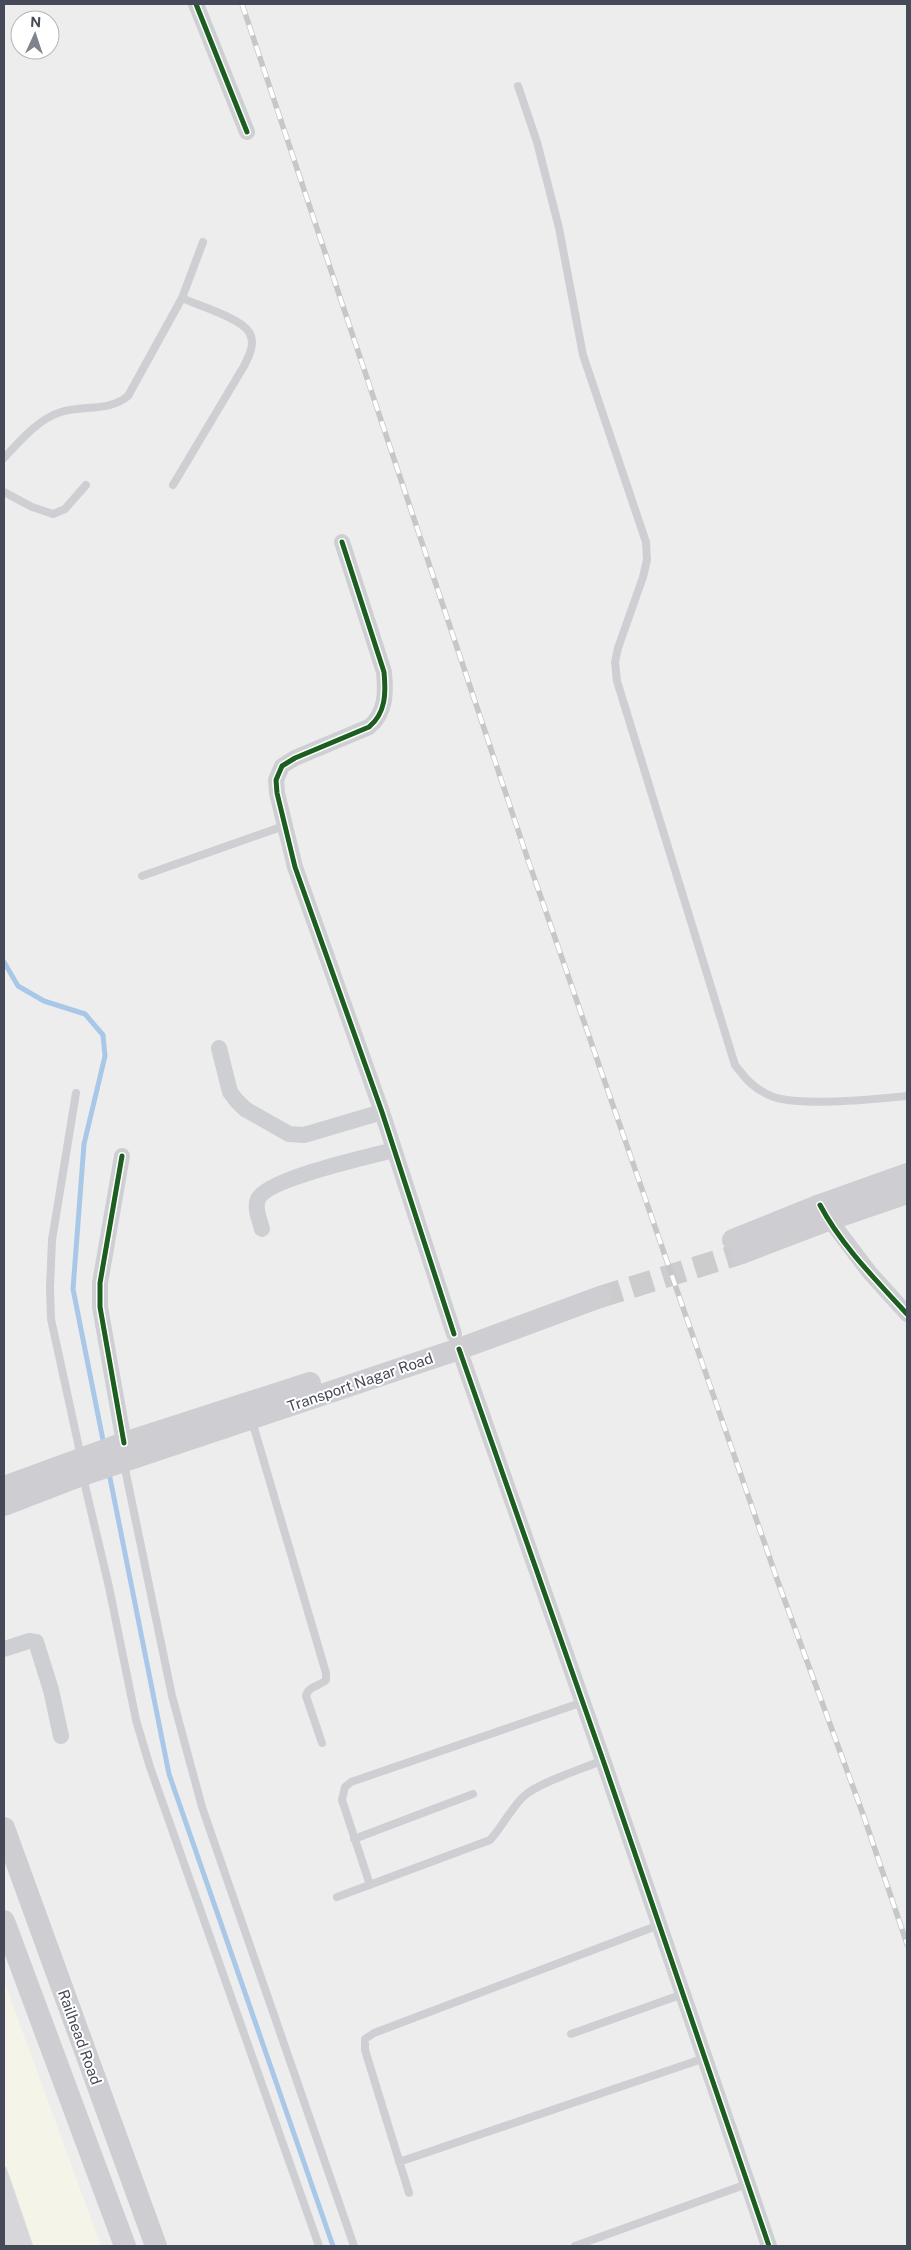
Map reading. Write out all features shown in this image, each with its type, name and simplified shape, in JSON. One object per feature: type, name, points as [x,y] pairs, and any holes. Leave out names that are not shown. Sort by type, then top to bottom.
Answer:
[{"type":"main road","points":[[737,1247],[824,1212],[907,1174]]},
{"type":"main road","points":[[824,1212],[907,1193]]},
{"type":"main road","name":"Transport Nagar Road","points":[[120,1454],[251,1419],[599,1291]]},
{"type":"main road","points":[[4,1488],[85,1466],[457,1342]]},
{"type":"main road","points":[[4,1505],[85,1466]]},
{"type":"main road","name":"Railhead Road","points":[[4,1828],[156,2246]]},
{"type":"main road","name":"Railhead Road","points":[[4,1921],[125,2246]]},
{"type":"street","points":[[196,4],[247,132]]},
{"type":"street","points":[[342,542],[376,642],[384,672],[386,693],[382,710],[376,721],[369,727],[295,758],[282,766],[276,780],[284,826],[295,867],[382,1112],[457,1342],[604,1760],[769,2246]]},
{"type":"street","points":[[219,1048],[230,1092],[236,1100],[245,1109],[289,1134],[304,1135],[382,1112]]},
{"type":"street","points":[[262,1229],[256,1203],[258,1197],[270,1189],[291,1178],[394,1150]]},
{"type":"street","points":[[120,1454],[100,1307],[100,1283],[122,1156]]},
{"type":"street","points":[[824,1212],[870,1273],[907,1314]]},
{"type":"street","points":[[4,1649],[29,1641],[36,1642],[61,1736]]},
{"type":"lane","points":[[518,86],[537,142],[559,228],[583,355],[646,542],[647,560],[643,577],[616,655],[617,681],[735,1065],[750,1085],[771,1097],[810,1102],[907,1096]]},
{"type":"lane","points":[[4,458],[49,417],[62,411],[109,406],[121,402],[128,396],[182,298],[203,242]]},
{"type":"lane","points":[[173,485],[244,366],[251,350],[252,342],[250,332],[242,324],[182,298]]},
{"type":"lane","points":[[4,492],[32,507],[53,514],[65,509],[86,485]]},
{"type":"lane","points":[[142,876],[284,826]]},
{"type":"lane","points":[[76,1093],[52,1240],[51,1318],[85,1466],[136,1720],[150,1767],[319,2246]]},
{"type":"lane","points":[[251,1419],[326,1672],[326,1680],[310,1689],[306,1696],[322,1743]]},
{"type":"lane","points":[[120,1454],[172,1696],[202,1807],[354,2246]]},
{"type":"lane","points":[[370,1885],[342,1800],[345,1787],[351,1782],[583,1702]]},
{"type":"lane","points":[[337,1897],[490,1840],[523,1797],[534,1789],[604,1760]]},
{"type":"lane","points":[[354,1839],[473,1794]]},
{"type":"lane","points":[[409,2193],[365,2050],[365,2039],[374,2033],[659,1925]]},
{"type":"lane","points":[[571,2034],[683,1994]]},
{"type":"lane","points":[[399,2162],[705,2058]]},
{"type":"lane","points":[[575,2246],[747,2184]]},
{"type":"shaded area","points":[[4,1981],[101,2246],[4,2246]]},
{"type":"building","points":[[4,2167],[6,2167],[33,2246],[4,2246]]},
{"type":"waterway","points":[[4,962],[18,986],[44,1001],[85,1014],[103,1035],[105,1056],[84,1144],[73,1289],[104,1445]]},
{"type":"waterway","points":[[109,1473],[169,1774],[333,2246]]},
{"type":"tunnel","points":[[600,1297],[742,1253]]},
{"type":"railway","points":[[242,4],[527,857],[778,1582],[864,1817],[907,1944]]},
{"type":"cycle path","points":[[196,4],[247,132]]},
{"type":"cycle path","points":[[342,542],[384,672],[384,702],[379,715],[369,727],[295,758],[282,766],[276,780],[277,793],[295,867],[382,1112],[454,1334]]},
{"type":"cycle path","points":[[122,1156],[100,1283],[100,1307],[124,1443]]},
{"type":"cycle path","points":[[820,1205],[828,1220],[849,1248],[907,1314]]},
{"type":"cycle path","points":[[459,1349],[603,1760],[769,2246]]}]
